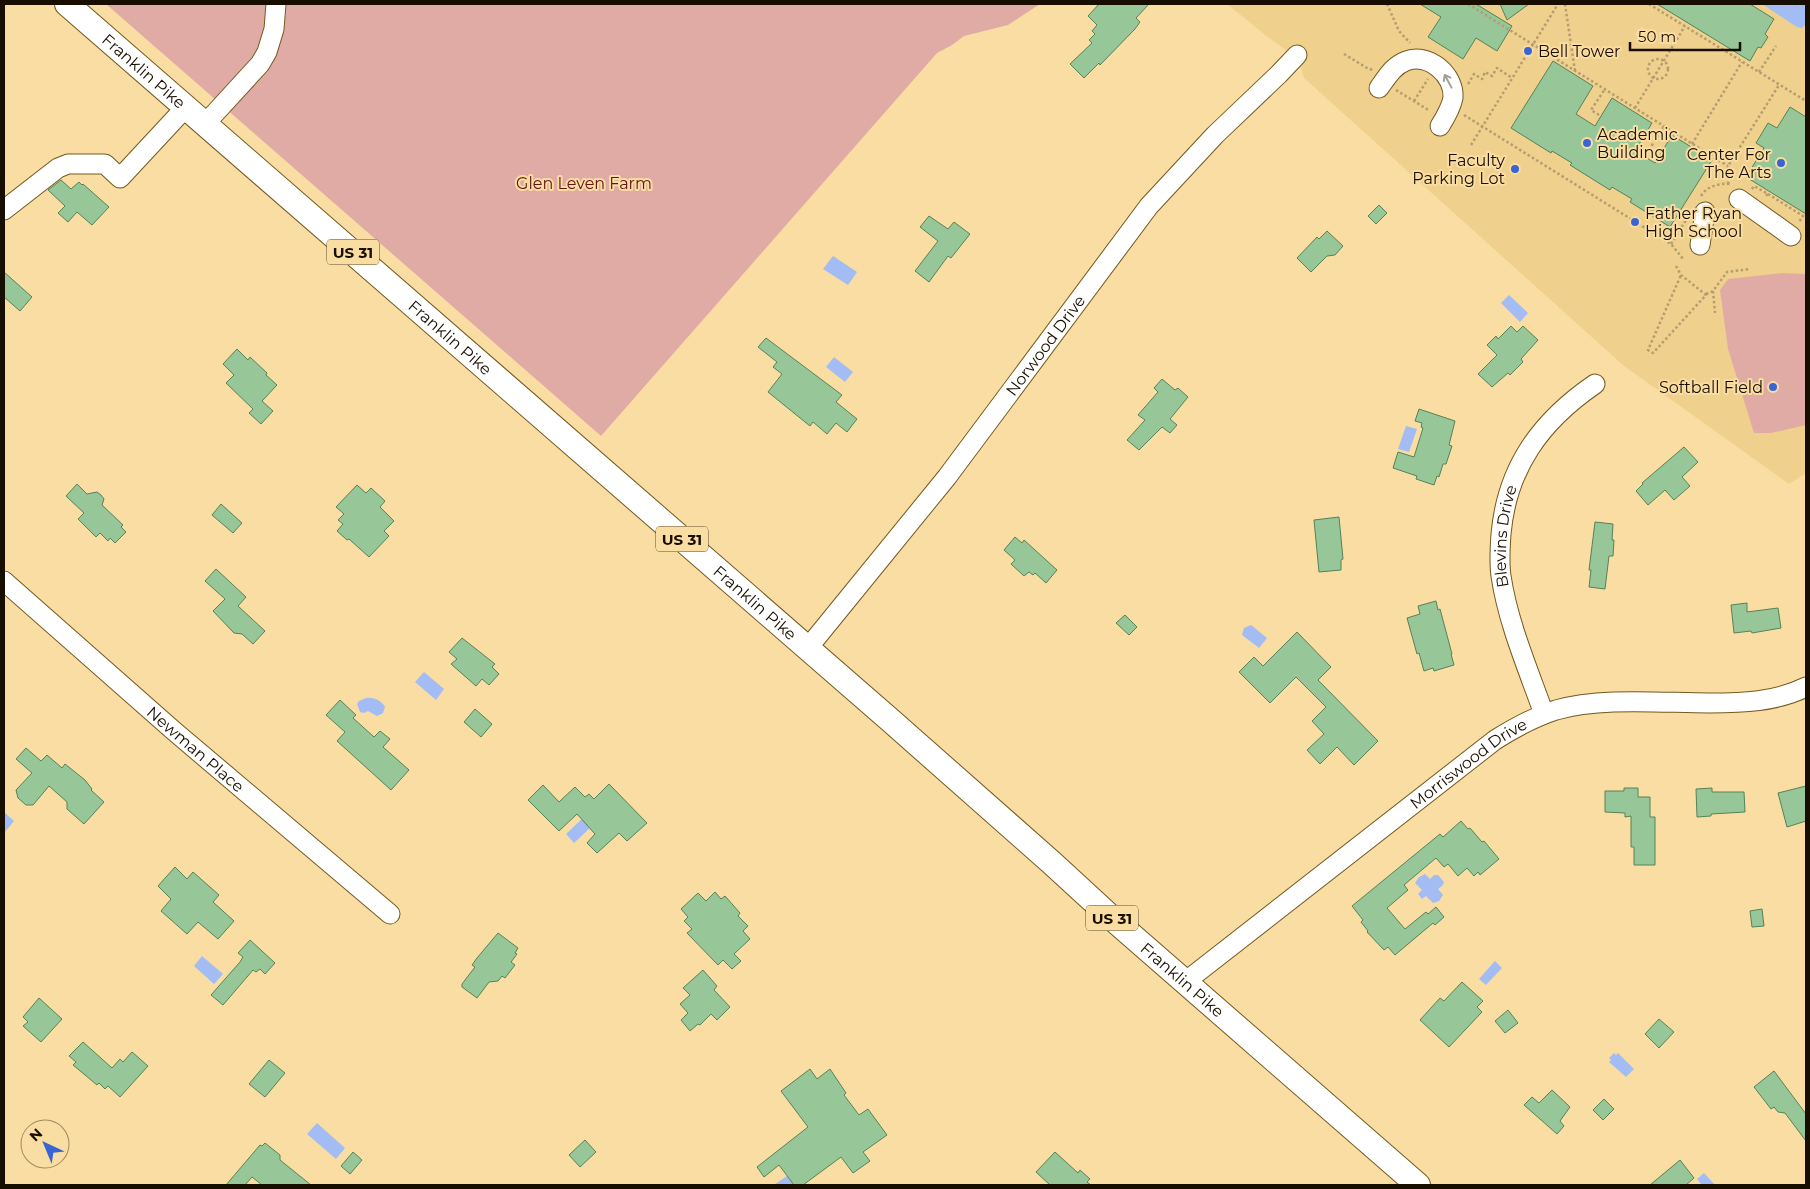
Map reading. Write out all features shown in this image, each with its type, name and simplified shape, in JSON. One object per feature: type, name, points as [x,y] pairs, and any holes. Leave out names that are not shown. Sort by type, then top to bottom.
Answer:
[{"type":"main road","name":"Franklin Pike","points":[[67,4],[1418,1185]]},
{"type":"street","points":[[205,124],[260,64],[274,29],[276,4]]},
{"type":"street","name":"Norwood Drive","points":[[807,649],[947,476],[1065,316],[1152,203],[1209,141],[1297,55]]},
{"type":"street","points":[[1383,82],[1391,72],[1407,61],[1420,60],[1436,66],[1448,78],[1452,90],[1450,109],[1437,120]]},
{"type":"street","points":[[4,210],[58,168],[68,164],[104,164],[120,178],[186,107]]},
{"type":"street","points":[[1734,191],[1791,236]]},
{"type":"street","points":[[1700,245],[1705,212]]},
{"type":"street","name":"Blevins Drive","points":[[1544,714],[1510,618],[1502,583],[1499,553],[1503,516],[1515,474],[1530,446],[1553,418],[1570,402],[1595,384]]},
{"type":"street","name":"Newman Place","points":[[4,581],[174,731],[390,914]]},
{"type":"street","name":"Morriswood Drive","points":[[1184,982],[1495,740],[1516,727],[1544,714],[1565,708],[1603,704],[1759,701],[1806,687]]},
{"type":"path","points":[[1387,4],[1399,31],[1411,44]]},
{"type":"path","points":[[1468,4],[1728,166]]},
{"type":"path","points":[[1470,145],[1558,4]]},
{"type":"path","points":[[1566,4],[1576,71]]},
{"type":"path","points":[[1649,4],[1806,101]]},
{"type":"path","points":[[1635,108],[1685,26]]},
{"type":"path","points":[[1759,72],[1776,46]]},
{"type":"path","points":[[1344,54],[1367,68],[1383,82],[1437,120]]},
{"type":"path","points":[[1655,60],[1663,61],[1668,68],[1666,75],[1660,79],[1653,77],[1649,72],[1650,64],[1655,60]]},
{"type":"path","points":[[1692,144],[1742,62]]},
{"type":"path","points":[[1466,88],[1474,74],[1482,79],[1485,72],[1492,76],[1498,68],[1512,78]]},
{"type":"path","points":[[1734,191],[1728,166],[1778,84]]},
{"type":"path","points":[[1599,115],[1591,110],[1605,89]]},
{"type":"path","points":[[1460,112],[1671,244],[1684,260]]},
{"type":"path","points":[[1649,150],[1664,126]]},
{"type":"path","points":[[1676,266],[1681,275],[1706,295]]},
{"type":"path","points":[[1681,275],[1648,350],[1653,353],[1706,295],[1713,290],[1727,272],[1750,270]]},
{"type":"path","points":[[1713,290],[1715,313]]},
{"type":"shaded area","name":"Father Ryan High School","points":[[1227,4],[1806,4],[1806,473],[1789,484],[1624,366],[1304,78],[1297,55],[1290,53]]},
{"type":"green space","name":"Glen Leven Farm","points":[[106,4],[1040,4],[1008,25],[964,36],[937,53],[601,436]]},
{"type":"green space","name":"Softball Field","points":[[1782,273],[1806,274],[1806,425],[1771,433],[1754,433],[1728,349],[1720,290],[1728,279]]},
{"type":"water","points":[[1762,4],[1806,4],[1806,24],[1802,28],[1797,27]]},
{"type":"water","points":[[833,256],[857,272],[848,285],[823,269]]},
{"type":"water","points":[[1509,295],[1528,313],[1520,322],[1501,303]]},
{"type":"water","points":[[834,357],[853,372],[845,382],[826,367]]},
{"type":"water","points":[[1406,426],[1417,429],[1409,452],[1398,449]]},
{"type":"water","points":[[1251,625],[1267,638],[1259,648],[1242,635],[1244,628]]},
{"type":"water","points":[[424,672],[444,689],[436,700],[415,682]]},
{"type":"water","points":[[366,698],[381,702],[385,707],[383,713],[377,716],[368,711],[360,712],[357,704]]},
{"type":"water","points":[[4,812],[14,821],[4,833]]},
{"type":"water","points":[[584,817],[592,826],[574,843],[566,834]]},
{"type":"water","points":[[1425,874],[1430,879],[1434,875],[1438,875],[1444,882],[1438,889],[1443,895],[1439,901],[1433,903],[1426,896],[1422,899],[1418,894],[1422,890],[1415,883],[1419,877]]},
{"type":"water","points":[[202,956],[223,974],[214,984],[194,966]]},
{"type":"water","points":[[1495,961],[1502,968],[1486,985],[1479,979]]},
{"type":"water","points":[[1614,1053],[1616,1055],[1618,1053],[1634,1069],[1626,1077],[1609,1062],[1611,1060],[1609,1058]]},
{"type":"water","points":[[317,1123],[345,1148],[336,1159],[307,1134]]},
{"type":"water","points":[[1704,1173],[1715,1185],[1702,1185],[1697,1179]]},
{"type":"water","points":[[787,1176],[794,1185],[775,1184]]},
{"type":"building","points":[[1099,4],[1149,4],[1136,18],[1140,22],[1135,29],[1100,65],[1099,63],[1084,78],[1070,64],[1092,43],[1089,40],[1095,34],[1092,31],[1097,25],[1088,16]]},
{"type":"building","points":[[1420,4],[1476,4],[1512,26],[1497,51],[1476,38],[1463,59],[1428,37],[1441,17]]},
{"type":"building","points":[[1500,4],[1529,4],[1507,20]]},
{"type":"building","points":[[1657,4],[1750,4],[1774,19],[1765,34],[1768,37],[1761,48],[1758,47],[1750,61]]},
{"type":"building","name":"Academic Building","points":[[1553,61],[1593,86],[1576,114],[1595,126],[1612,98],[1652,123],[1635,151],[1655,163],[1672,135],[1712,160],[1670,227],[1630,202],[1632,199],[1612,187],[1610,190],[1570,165],[1572,163],[1552,151],[1551,153],[1511,128]]},
{"type":"building","name":"Center For The Arts","points":[[1790,107],[1806,117],[1806,214],[1746,177],[1764,148],[1756,143],[1768,123],[1777,128]]},
{"type":"building","points":[[61,180],[71,189],[79,182],[83,184],[109,207],[92,225],[77,212],[68,222],[58,213],[65,206],[48,190]]},
{"type":"building","points":[[1379,205],[1387,213],[1376,224],[1368,216]]},
{"type":"building","points":[[929,216],[948,229],[954,222],[970,234],[951,258],[948,256],[929,282],[915,271],[938,241],[920,227]]},
{"type":"building","points":[[1327,231],[1343,246],[1335,255],[1327,256],[1311,272],[1297,258],[1317,237],[1319,239]]},
{"type":"building","points":[[4,272],[32,297],[20,311],[4,297]]},
{"type":"building","points":[[1511,326],[1517,332],[1523,326],[1538,340],[1521,359],[1523,362],[1510,375],[1508,373],[1492,387],[1478,374],[1497,355],[1487,345],[1496,336],[1498,339]]},
{"type":"building","points":[[766,338],[842,395],[836,402],[857,419],[847,432],[836,423],[827,434],[813,422],[810,426],[768,392],[782,374],[773,367],[777,362],[758,347]]},
{"type":"building","points":[[237,349],[248,360],[250,357],[277,385],[262,401],[273,411],[261,424],[249,413],[253,409],[226,383],[234,375],[223,364]]},
{"type":"building","points":[[1162,379],[1175,390],[1178,388],[1188,397],[1170,419],[1177,425],[1170,433],[1162,427],[1139,450],[1127,440],[1145,420],[1138,415],[1158,392],[1154,388]]},
{"type":"building","points":[[1419,409],[1455,421],[1449,445],[1452,446],[1446,464],[1443,464],[1434,485],[1416,479],[1417,476],[1393,468],[1398,452],[1414,457],[1423,428],[1421,427],[1422,423],[1415,421]]},
{"type":"building","points":[[1684,447],[1698,462],[1682,477],[1690,486],[1674,500],[1665,490],[1648,505],[1636,491],[1642,483]]},
{"type":"building","points":[[77,484],[87,494],[97,492],[101,495],[104,499],[102,505],[123,525],[121,527],[126,532],[115,543],[110,538],[108,541],[100,533],[96,537],[78,519],[84,513],[66,496]]},
{"type":"building","points":[[357,485],[366,493],[371,488],[385,501],[380,507],[394,521],[384,531],[389,536],[369,557],[337,531],[343,524],[338,520],[344,514],[336,507]]},
{"type":"building","points":[[221,504],[242,523],[233,533],[212,515]]},
{"type":"building","points":[[1339,517],[1343,559],[1341,560],[1341,570],[1319,572],[1314,520]]},
{"type":"building","points":[[1595,522],[1613,524],[1613,556],[1609,556],[1605,589],[1589,587],[1591,570],[1589,570]]},
{"type":"building","points":[[1015,537],[1022,543],[1024,540],[1057,570],[1046,583],[1035,573],[1033,575],[1029,572],[1024,576],[1011,564],[1015,560],[1004,550]]},
{"type":"building","points":[[216,569],[246,597],[238,606],[265,631],[253,644],[242,634],[234,633],[213,611],[225,599],[205,581]]},
{"type":"building","points":[[1436,601],[1438,610],[1440,609],[1454,665],[1434,671],[1433,668],[1424,671],[1407,618],[1420,614],[1418,606]]},
{"type":"building","points":[[1747,603],[1747,612],[1778,608],[1781,628],[1752,633],[1751,631],[1734,633],[1731,605]]},
{"type":"building","points":[[1125,615],[1137,627],[1129,635],[1116,623]]},
{"type":"building","points":[[1297,632],[1331,667],[1318,680],[1378,741],[1354,765],[1337,747],[1320,764],[1307,750],[1324,734],[1312,721],[1326,707],[1296,677],[1270,703],[1239,672],[1254,657],[1263,666]]},
{"type":"building","points":[[462,638],[495,664],[492,667],[499,674],[489,685],[482,679],[476,686],[451,664],[457,659],[449,652]]},
{"type":"building","points":[[340,700],[356,715],[353,718],[374,737],[380,731],[390,739],[383,747],[409,770],[391,790],[337,741],[345,732],[326,715]]},
{"type":"building","points":[[475,709],[492,724],[481,737],[464,722]]},
{"type":"building","points":[[26,748],[41,761],[47,755],[62,768],[65,764],[85,780],[91,790],[104,802],[84,824],[67,809],[67,802],[49,786],[33,805],[26,805],[18,798],[16,790],[32,773],[16,759]]},
{"type":"building","points":[[609,784],[647,823],[627,841],[619,833],[597,853],[587,843],[595,834],[577,814],[559,831],[528,800],[543,785],[559,802],[575,787],[585,797],[589,794],[594,799]]},
{"type":"building","points":[[1806,786],[1806,821],[1787,827],[1778,793]]},
{"type":"building","points":[[1624,788],[1638,788],[1638,797],[1650,797],[1650,817],[1655,817],[1655,865],[1634,865],[1634,847],[1631,847],[1631,816],[1625,817],[1625,813],[1605,812],[1605,791],[1624,791]]},
{"type":"building","points":[[1712,788],[1712,792],[1744,792],[1745,812],[1711,814],[1711,816],[1697,817],[1696,789]]},
{"type":"building","points":[[1461,821],[1482,842],[1484,841],[1499,859],[1480,875],[1478,872],[1474,876],[1467,868],[1458,876],[1448,864],[1444,867],[1436,858],[1404,885],[1408,890],[1387,908],[1405,929],[1426,912],[1428,914],[1436,907],[1444,917],[1435,925],[1433,923],[1395,955],[1388,947],[1384,950],[1367,932],[1361,922],[1363,920],[1352,906],[1440,834],[1443,837]]},
{"type":"building","points":[[175,867],[187,879],[193,872],[219,895],[213,902],[234,921],[218,939],[198,922],[187,934],[161,911],[171,899],[158,886]]},
{"type":"building","points":[[715,892],[721,899],[725,896],[740,913],[738,916],[748,926],[743,931],[750,939],[734,954],[741,961],[732,969],[723,960],[718,965],[687,933],[692,929],[684,921],[688,917],[681,909],[698,893],[706,901]]},
{"type":"building","points":[[1762,909],[1764,926],[1752,927],[1750,911]]},
{"type":"building","points":[[498,933],[518,948],[515,953],[517,954],[511,962],[515,965],[505,978],[502,976],[498,981],[489,982],[477,998],[462,987],[462,984],[475,967],[472,965]]},
{"type":"building","points":[[250,940],[275,963],[265,974],[260,969],[256,972],[253,970],[223,1005],[211,995],[240,962],[243,957],[238,953]]},
{"type":"building","points":[[703,970],[717,986],[714,990],[730,1007],[717,1020],[711,1014],[700,1025],[698,1024],[690,1031],[681,1020],[688,1013],[680,1004],[690,995],[683,988]]},
{"type":"building","points":[[1462,982],[1483,1001],[1477,1007],[1482,1012],[1449,1047],[1420,1020],[1440,998],[1444,1001]]},
{"type":"building","points":[[39,998],[62,1019],[41,1042],[23,1026],[28,1022],[23,1017]]},
{"type":"building","points":[[1508,1010],[1518,1023],[1505,1033],[1495,1021]]},
{"type":"building","points":[[1659,1019],[1674,1032],[1659,1048],[1645,1034]]},
{"type":"building","points":[[83,1042],[112,1068],[120,1059],[123,1062],[132,1052],[148,1066],[120,1097],[108,1086],[105,1089],[99,1083],[97,1085],[73,1065],[76,1062],[69,1056]]},
{"type":"building","points":[[269,1060],[285,1073],[265,1097],[249,1084]]},
{"type":"building","points":[[810,1069],[817,1079],[830,1069],[846,1093],[844,1095],[859,1115],[868,1109],[887,1135],[863,1152],[870,1161],[853,1173],[841,1157],[803,1185],[794,1185],[779,1165],[764,1177],[757,1167],[808,1127],[781,1091]]},
{"type":"building","points":[[1774,1071],[1806,1114],[1806,1141],[1785,1113],[1778,1112],[1774,1107],[1771,1109],[1754,1087]]},
{"type":"building","points":[[1552,1090],[1570,1107],[1560,1121],[1564,1126],[1557,1134],[1524,1105],[1532,1097],[1539,1103]]},
{"type":"building","points":[[1604,1099],[1614,1109],[1603,1120],[1593,1110]]},
{"type":"building","points":[[585,1140],[596,1152],[580,1167],[569,1155]]},
{"type":"building","points":[[265,1143],[280,1155],[280,1160],[311,1185],[262,1185],[252,1177],[245,1185],[226,1185],[260,1145],[262,1146]]},
{"type":"building","points":[[353,1152],[362,1160],[350,1174],[341,1166]]},
{"type":"building","points":[[1055,1152],[1078,1173],[1080,1170],[1090,1179],[1087,1182],[1091,1185],[1050,1185],[1036,1172]]},
{"type":"building","points":[[1680,1160],[1694,1178],[1686,1185],[1650,1185]]},
{"type":"place","name":"Bell Tower","points":[[1528,51]]},
{"type":"place","name":"Academic Building","points":[[1587,143]]},
{"type":"place","name":"Center For The Arts","points":[[1781,163]]},
{"type":"place","name":"Faculty Parking Lot","points":[[1515,169]]},
{"type":"place","name":"Father Ryan High School","points":[[1635,222]]},
{"type":"place","name":"Softball Field","points":[[1773,387]]}]
